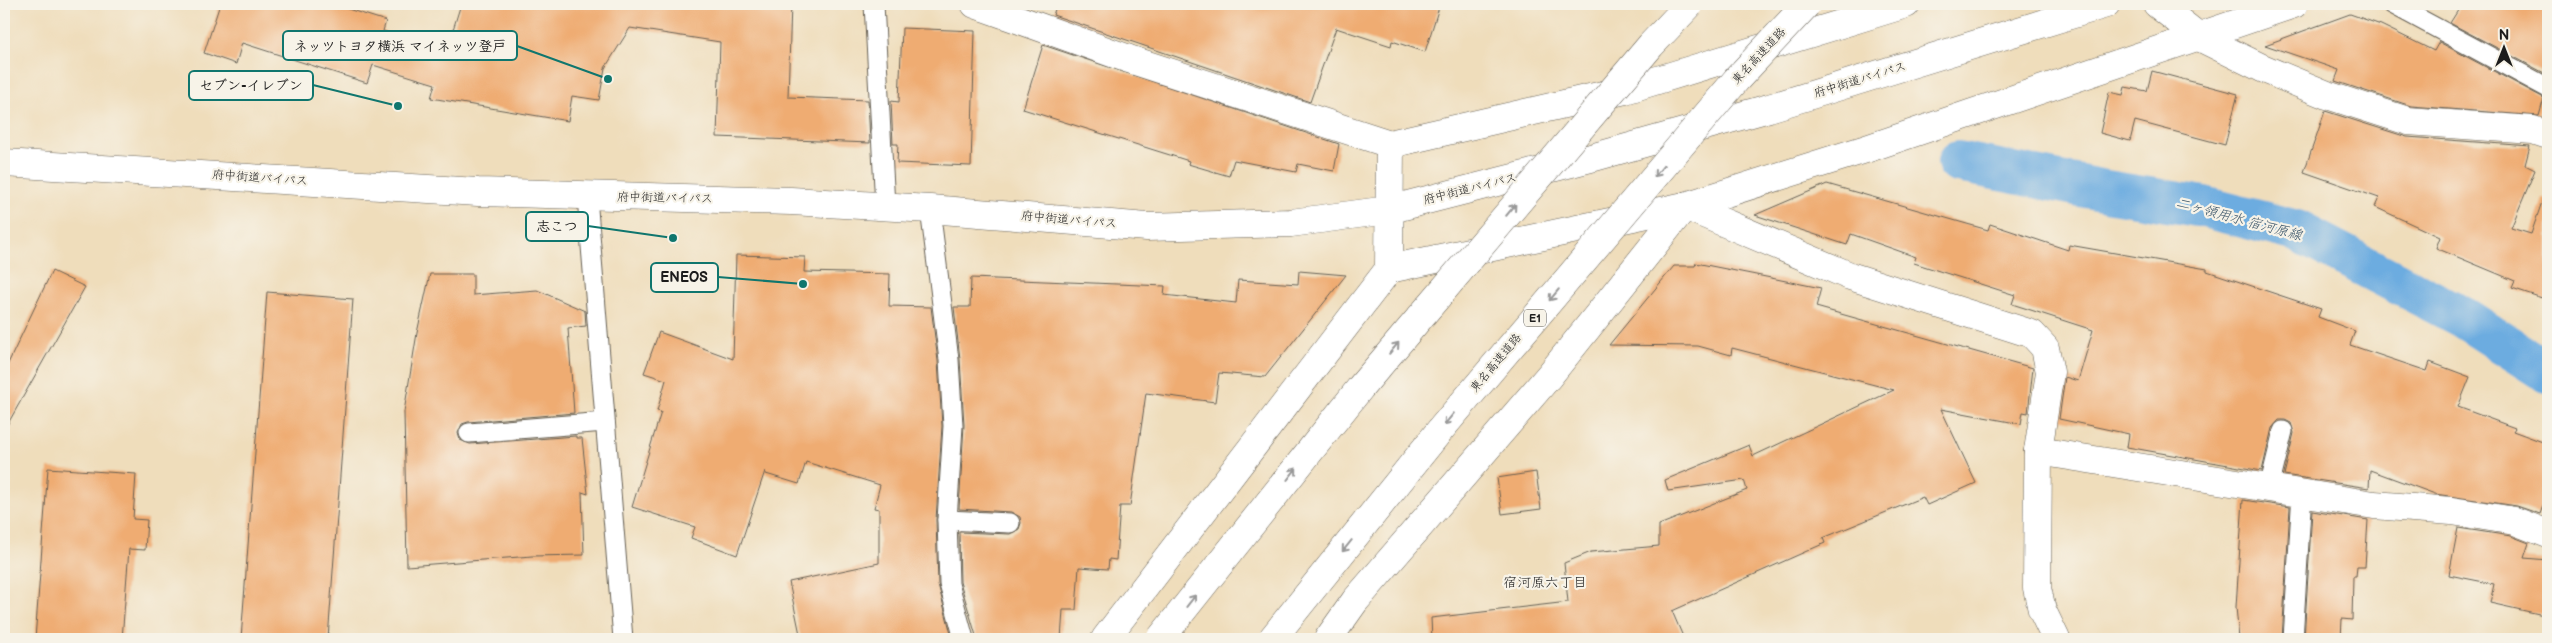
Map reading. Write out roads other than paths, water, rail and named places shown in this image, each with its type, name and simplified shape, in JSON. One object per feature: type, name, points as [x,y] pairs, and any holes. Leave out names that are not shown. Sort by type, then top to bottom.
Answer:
[{"type":"main road","points":[[974,4],[1129,59],[1390,144],[1625,90],[1906,4]]},
{"type":"main road","points":[[1160,639],[1361,387],[1651,45],[1690,4]]},
{"type":"main road","name":"東名高速道路","points":[[1272,639],[1441,429],[1737,79],[1807,4]]},
{"type":"main road","name":"府中街道バイパス","points":[[4,163],[587,197],[791,201],[885,206],[1148,227],[1290,223],[1388,210],[1591,158],[1769,108],[2106,4]]},
{"type":"main road","points":[[2157,4],[2199,37],[2262,68],[2327,95],[2408,120],[2533,130],[2548,135]]},
{"type":"main road","points":[[1388,269],[1685,206],[1866,150],[1954,118],[2294,4]]},
{"type":"main road","points":[[1105,639],[1388,269],[1390,144]]},
{"type":"main road","points":[[1685,206],[1850,276],[2032,334],[2044,348],[2050,372],[2038,451],[2037,588],[2042,610],[2056,639]]},
{"type":"main road","points":[[1328,639],[1356,601],[1549,376],[1685,206]]},
{"type":"main road","points":[[2038,451],[2374,505],[2452,511],[2514,521],[2548,534]]},
{"type":"lane","points":[[874,4],[885,206]]},
{"type":"lane","points":[[2392,4],[2548,88]]},
{"type":"lane","points":[[587,197],[623,639]]},
{"type":"lane","points":[[930,209],[949,360],[952,417],[947,520],[949,584],[964,639]]},
{"type":"lane","points":[[469,432],[605,422]]},
{"type":"lane","points":[[2269,488],[2283,431]]},
{"type":"lane","points":[[2292,639],[2302,493]]},
{"type":"lane","points":[[947,520],[1010,523]]},
{"type":"waterway","name":"二ヶ領用水 宿河原線","points":[[1958,162],[2106,191],[2204,207],[2297,231],[2464,318],[2548,372]]},
{"type":"place","name":"ネッツトヨタ横浜 マイネッツ登戸","points":[[608,79]]},
{"type":"place","name":"セブン-イレブン","points":[[398,106]]},
{"type":"place","name":"志こつ","points":[[673,238]]},
{"type":"place","name":"ENEOS","points":[[803,284]]},
{"type":"district","name":"宿河原六丁目","points":[[1545,582]]}]
